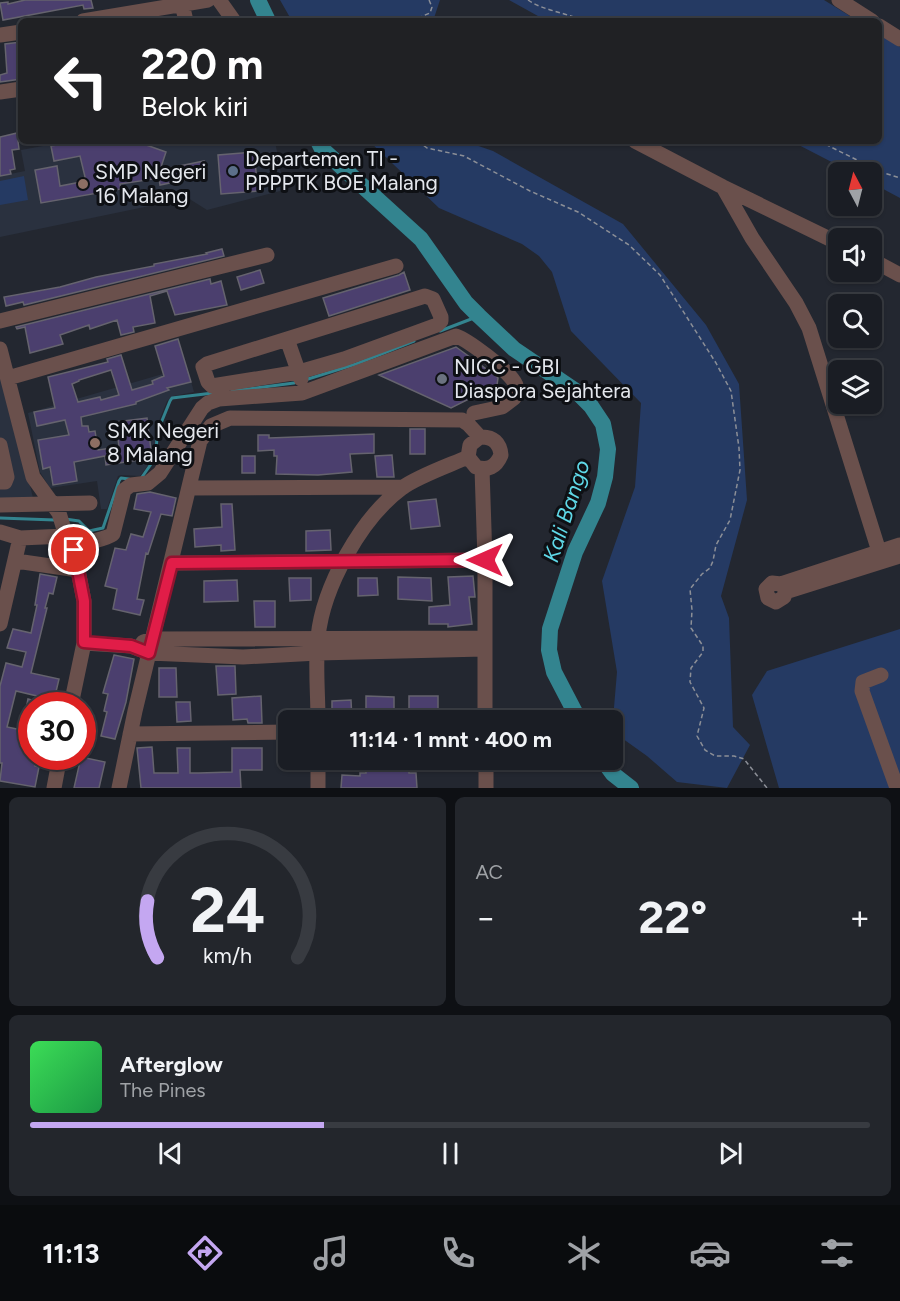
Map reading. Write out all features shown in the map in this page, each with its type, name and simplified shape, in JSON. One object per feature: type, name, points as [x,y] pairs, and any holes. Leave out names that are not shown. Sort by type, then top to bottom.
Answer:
[{"type":"street","points":[[100,18],[208,0]]},
{"type":"street","points":[[219,0],[232,18]]},
{"type":"street","points":[[839,0],[867,18]]},
{"type":"street","points":[[182,4],[185,18]]},
{"type":"street","points":[[882,28],[900,39]]},
{"type":"street","points":[[0,35],[18,32]]},
{"type":"street","points":[[0,92],[18,89]]},
{"type":"street","points":[[641,144],[828,238]]},
{"type":"street","points":[[723,187],[752,238],[796,303],[809,328],[881,556]]},
{"type":"street","points":[[0,321],[267,255]]},
{"type":"street","points":[[882,265],[900,275]]},
{"type":"street","points":[[8,378],[396,266]]},
{"type":"street","points":[[427,296],[433,299],[441,317],[437,326],[344,359],[299,372],[212,386],[207,382],[204,370],[205,365],[287,339],[427,296]]},
{"type":"street","points":[[74,550],[86,542],[112,534],[124,490],[131,485],[148,483],[160,473],[202,408],[219,399],[306,391],[456,336],[481,352],[512,379],[517,389],[514,399],[507,405],[474,413]]},
{"type":"street","points":[[287,339],[306,391]]},
{"type":"street","points":[[0,349],[33,477],[74,550],[84,601],[84,642],[74,692]]},
{"type":"street","points":[[119,788],[150,646],[200,441],[216,422],[230,418],[462,420],[480,437],[493,439],[500,449],[501,455],[494,466],[482,469],[476,467],[468,457],[470,445],[480,437]]},
{"type":"street","points":[[0,445],[7,477],[5,482],[0,482]]},
{"type":"street","points":[[318,710],[318,645],[323,613],[344,561],[377,512],[402,487],[468,457]]},
{"type":"street","points":[[482,469],[485,560],[485,710]]},
{"type":"street","points":[[189,488],[402,487]]},
{"type":"street","points":[[0,532],[20,538],[90,503]]},
{"type":"street","points":[[0,505],[59,520]]},
{"type":"street","points":[[0,624],[20,538]]},
{"type":"street","points":[[783,588],[881,556],[900,545]]},
{"type":"street","points":[[881,556],[900,556]]},
{"type":"street","points":[[172,563],[485,560]]},
{"type":"street","points":[[16,561],[78,570]]},
{"type":"street","points":[[84,642],[131,646],[484,644]]},
{"type":"street","points":[[881,675],[863,682],[862,691],[898,786]]},
{"type":"street","points":[[130,734],[278,732]]},
{"type":"street","points":[[54,788],[57,770]]},
{"type":"street","points":[[318,770],[318,788]]},
{"type":"street","points":[[486,770],[486,788]]},
{"type":"path","points":[[418,18],[430,13],[432,7],[429,0]]},
{"type":"path","points":[[528,0],[536,5],[577,18]]},
{"type":"path","points":[[422,144],[427,148],[464,156],[578,212],[629,245],[660,275],[716,363],[731,392],[740,470],[730,520],[716,545],[713,561],[710,568],[690,589],[691,628],[703,646],[703,651],[691,668],[690,682],[704,708],[697,736],[700,743],[715,756],[735,756],[744,759],[767,788]]},
{"type":"path","points":[[825,144],[881,172],[900,178]]},
{"type":"shaded area","points":[[280,0],[440,0],[434,18],[290,18]]},
{"type":"shaded area","points":[[509,0],[824,0],[853,18],[542,18]]},
{"type":"shaded area","points":[[882,36],[900,47],[900,198],[882,188],[882,162],[832,162],[797,144],[882,144]]},
{"type":"shaded area","points":[[54,144],[276,144],[284,190],[207,210],[188,198],[0,237],[0,176],[25,171],[21,150]]},
{"type":"shaded area","points":[[372,144],[473,144],[493,151],[623,224],[706,325],[739,384],[747,500],[721,596],[729,618],[733,727],[750,745],[727,788],[677,782],[623,739],[623,710],[614,710],[617,672],[602,581],[635,487],[641,403],[571,331],[552,272],[539,256],[522,244],[439,208]]},
{"type":"shaded area","points":[[24,176],[28,200],[0,205],[0,181]]},
{"type":"shaded area","points":[[0,361],[34,502],[0,499]]},
{"type":"shaded area","name":"SMK Negeri 8 Malang","points":[[187,367],[194,392],[173,396],[167,401],[155,431],[155,456],[140,476],[118,476],[107,509],[101,509],[97,481],[50,488],[40,472],[28,413]]},
{"type":"shaded area","points":[[900,629],[900,788],[779,788],[752,695],[767,671]]},
{"type":"building","points":[[25,0],[91,0],[93,8],[84,9],[83,5],[3,20],[0,3],[8,2],[8,4]]},
{"type":"building","points":[[18,42],[18,79],[0,82],[0,75],[7,73],[5,44]]},
{"type":"building","points":[[17,133],[19,149],[12,150],[15,169],[10,170],[11,174],[0,176],[0,137]]},
{"type":"building","points":[[143,144],[166,152],[160,170],[204,161],[204,176],[160,185],[159,178],[120,184],[121,189],[41,203],[35,170],[57,166],[60,186],[86,181],[80,156],[54,161],[51,146]]},
{"type":"building","points":[[254,152],[258,191],[221,194],[218,155]]},
{"type":"building","points":[[222,249],[224,256],[24,305],[23,302],[6,306],[4,297],[60,287]]},
{"type":"building","points":[[260,270],[264,283],[241,290],[237,277]]},
{"type":"building","points":[[404,272],[410,290],[329,316],[323,298]]},
{"type":"building","points":[[210,279],[211,284],[221,281],[227,305],[175,315],[167,291],[150,296],[155,323],[133,327],[134,332],[121,335],[117,320],[90,329],[89,325],[60,335],[63,344],[30,353],[25,327],[17,329],[16,327]]},
{"type":"building","points":[[178,339],[191,382],[167,388],[169,390],[136,402],[136,404],[81,417],[82,426],[88,426],[89,432],[95,431],[98,450],[119,447],[116,422],[147,418],[152,458],[106,465],[105,456],[74,462],[77,481],[53,485],[50,467],[43,469],[38,440],[69,435],[65,420],[37,426],[34,412],[55,408],[48,377],[108,362],[107,359],[121,355],[132,390],[153,384],[152,381],[164,376],[155,346]],"holes":[[[111,370],[119,395],[101,400],[100,397],[78,402],[72,384]]]},
{"type":"building","name":"NICC - GBI Diaspora Sejahtera","points":[[456,347],[496,376],[497,385],[451,408],[379,375]]},
{"type":"building","points":[[410,429],[425,429],[425,454],[410,454]]},
{"type":"building","points":[[374,434],[374,453],[350,454],[352,472],[318,475],[276,474],[277,456],[274,456],[274,450],[258,451],[258,435],[269,435],[269,438]]},
{"type":"building","points":[[392,455],[394,477],[377,477],[375,456]]},
{"type":"building","points":[[242,456],[255,456],[255,473],[242,473]]},
{"type":"building","points":[[150,492],[176,498],[172,516],[161,514],[148,554],[146,553],[137,599],[144,600],[140,615],[113,609],[117,589],[105,586],[115,548],[126,550],[131,534],[143,537],[151,512],[134,509],[137,494]]},
{"type":"building","points":[[436,499],[440,526],[411,529],[408,502]]},
{"type":"building","points":[[221,504],[232,504],[235,550],[221,551],[221,545],[195,547],[194,529],[222,527]]},
{"type":"building","points":[[330,530],[331,550],[306,551],[306,531]]},
{"type":"building","points":[[40,574],[57,577],[53,594],[49,593],[31,673],[59,679],[56,692],[16,691],[7,727],[18,729],[18,770],[38,770],[35,787],[0,781],[2,763],[0,763],[0,686],[6,663],[22,667],[26,652],[7,648],[13,629],[31,633],[37,605],[35,605]]},
{"type":"building","points":[[473,576],[475,597],[469,597],[472,624],[448,627],[448,624],[429,624],[429,607],[450,605],[448,577]]},
{"type":"building","points":[[398,577],[431,578],[432,601],[398,599]]},
{"type":"building","points":[[289,578],[311,578],[311,600],[290,601]]},
{"type":"building","points":[[358,578],[377,578],[378,595],[358,596]]},
{"type":"building","points":[[237,580],[238,601],[204,602],[204,581]]},
{"type":"building","points":[[254,601],[275,601],[275,627],[255,627]]},
{"type":"building","points":[[114,655],[134,659],[126,702],[115,739],[101,736],[107,712],[104,711],[108,694],[103,693]]},
{"type":"building","points":[[216,666],[235,666],[236,694],[218,695]]},
{"type":"building","points":[[159,668],[176,668],[177,697],[159,697]]},
{"type":"building","points":[[261,696],[262,723],[248,723],[247,719],[233,720],[232,698]]},
{"type":"building","points":[[366,696],[394,697],[394,710],[366,710]]},
{"type":"building","points":[[409,696],[438,696],[438,710],[409,710]]},
{"type":"building","points":[[351,700],[352,710],[332,710],[332,701]]},
{"type":"building","points":[[176,702],[190,702],[191,721],[177,722]]},
{"type":"building","points":[[152,747],[154,773],[178,773],[177,748],[190,748],[190,773],[199,773],[232,772],[232,748],[262,748],[262,770],[240,770],[241,788],[141,788],[137,748]]},
{"type":"building","points":[[96,760],[105,762],[99,788],[74,788],[78,770],[96,770]]},
{"type":"building","points":[[366,770],[409,770],[409,773],[416,773],[417,788],[341,788],[342,775],[360,776],[360,773],[366,773]]},
{"type":"waterway","name":"Kali Bango","points":[[258,0],[267,18]]},
{"type":"waterway","name":"Kali Bango","points":[[320,144],[322,149],[421,239],[466,303],[479,316],[514,349],[576,391],[591,406],[603,424],[608,449],[605,477],[598,503],[575,552],[550,629],[549,650],[554,672],[574,710]]},
{"type":"waterway","points":[[440,331],[479,316]]},
{"type":"waterway","points":[[308,379],[356,364],[414,341]]},
{"type":"waterway","points":[[232,391],[294,383]]},
{"type":"waterway","points":[[142,477],[156,457],[157,433],[172,398],[213,393]]},
{"type":"waterway","points":[[65,519],[79,521],[89,531],[103,528],[119,481],[121,478],[129,479]]},
{"type":"waterway","points":[[0,518],[55,520]]},
{"type":"waterway","name":"Kali Bango","points":[[610,770],[631,788]]},
{"type":"place","name":"Departemen TI - PPPPTK BOE Malang","points":[[233,171]]},
{"type":"place","name":"SMP Negeri 16 Malang","points":[[83,184]]},
{"type":"place","name":"NICC - GBI Diaspora Sejahtera","points":[[442,379]]},
{"type":"place","name":"SMK Negeri 8 Malang","points":[[95,443]]},
{"type":"route","points":[[74,550],[84,601],[84,642],[131,646],[149,653],[172,563],[485,560]]}]
